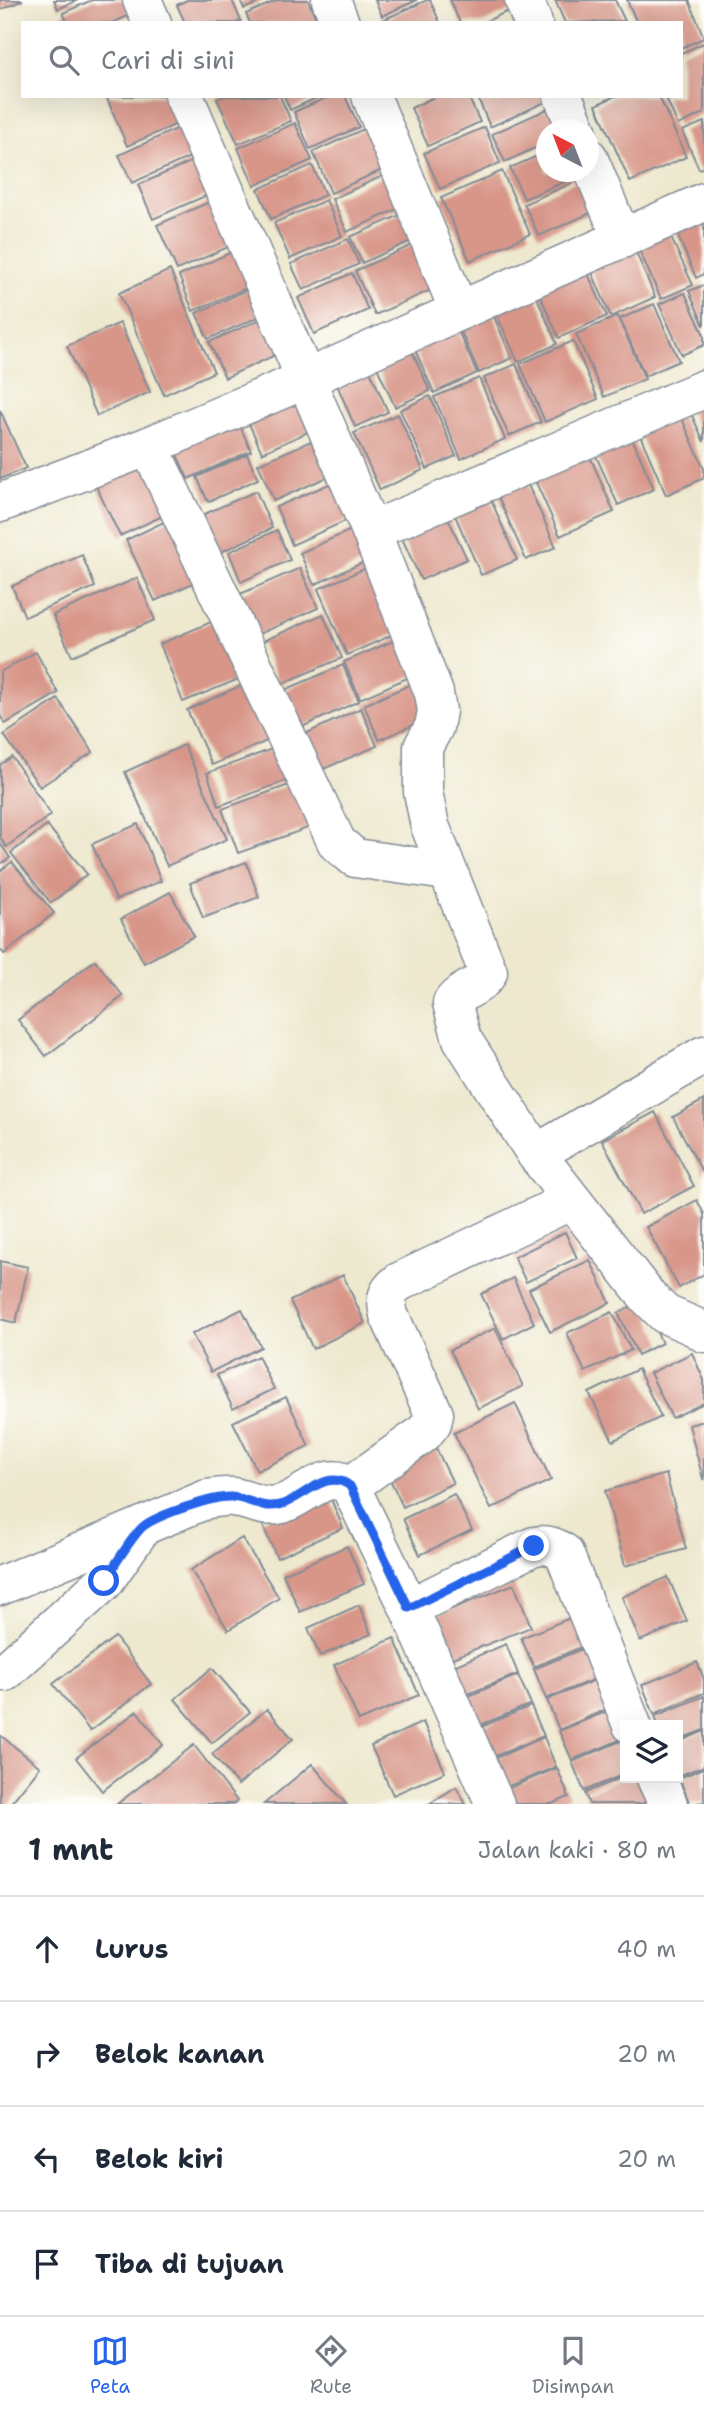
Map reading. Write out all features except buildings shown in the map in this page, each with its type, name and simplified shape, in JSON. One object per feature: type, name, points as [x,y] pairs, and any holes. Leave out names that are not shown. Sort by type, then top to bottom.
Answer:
[{"type":"street","points":[[142,0],[151,21]]},
{"type":"street","points":[[331,0],[339,21]]},
{"type":"street","points":[[524,0],[532,21]]},
{"type":"street","points":[[185,98],[371,531],[434,693],[437,711],[434,727],[423,747],[423,792],[430,826],[488,972],[485,980],[454,999],[452,1003],[458,1031],[536,1154],[648,1297],[665,1314],[704,1333]]},
{"type":"street","points":[[371,98],[459,311]]},
{"type":"street","points":[[565,98],[573,119]]},
{"type":"street","points":[[599,182],[622,239]]},
{"type":"street","points":[[0,503],[149,446],[306,379],[704,202]]},
{"type":"street","points":[[371,531],[704,389]]},
{"type":"street","points":[[149,446],[337,844],[355,858],[447,870]]},
{"type":"street","points":[[536,1154],[704,1055]]},
{"type":"street","points":[[350,1486],[423,1434],[432,1423],[434,1414],[389,1315],[385,1300],[388,1290],[399,1282],[572,1200]]},
{"type":"street","points":[[0,1586],[207,1499],[232,1497],[260,1506],[281,1504],[332,1479],[343,1480],[350,1486],[409,1608],[495,1804]]},
{"type":"street","points":[[5,1672],[104,1581],[143,1526]]},
{"type":"street","points":[[409,1608],[534,1546],[556,1547],[564,1553],[630,1720]]},
{"type":"street","points":[[658,1783],[668,1804]]},
{"type":"route","points":[[104,1581],[143,1526],[207,1499],[232,1497],[260,1506],[281,1504],[332,1479],[343,1480],[350,1486],[409,1608],[534,1546]]}]
